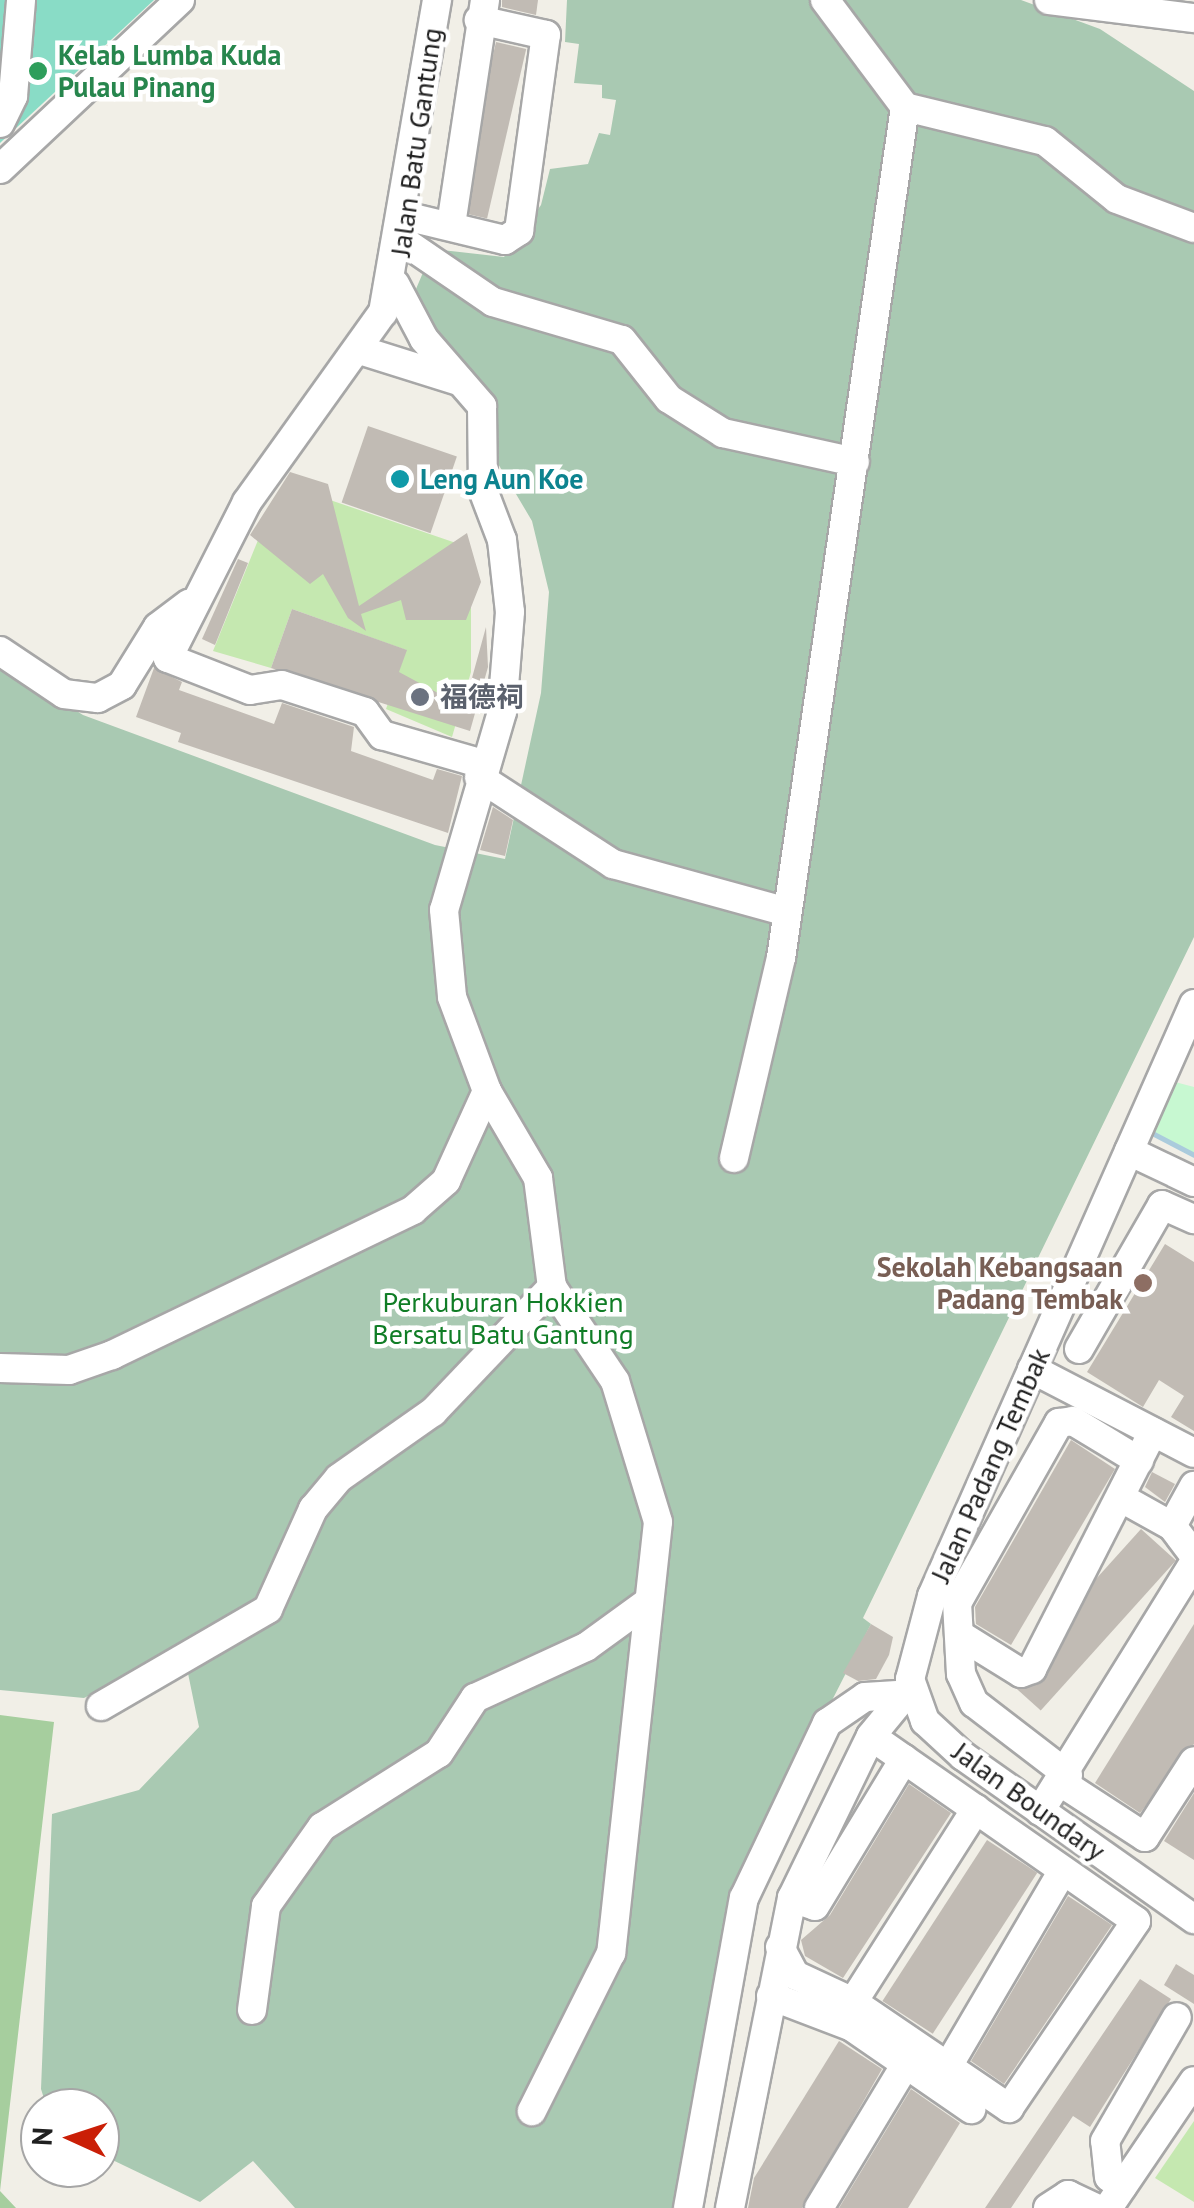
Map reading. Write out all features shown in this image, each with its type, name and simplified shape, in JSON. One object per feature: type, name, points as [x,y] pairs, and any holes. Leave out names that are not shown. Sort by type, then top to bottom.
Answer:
[{"type":"street","points":[[0,123],[13,96],[21,0]]},
{"type":"street","points":[[0,168],[180,0]]},
{"type":"street","points":[[825,0],[905,107],[1045,141],[1117,199],[1194,228]]},
{"type":"street","points":[[1050,0],[1194,18]]},
{"type":"street","points":[[403,228],[452,225],[505,240],[518,232],[544,60],[542,32],[481,12],[436,5]]},
{"type":"street","name":"Jalan Batu Gantung","points":[[0,652],[64,694],[98,698],[122,685],[155,654],[190,603],[247,502],[360,350],[394,284],[436,5]]},
{"type":"street","points":[[452,225],[481,12]]},
{"type":"street","points":[[734,1158],[787,912],[905,107]]},
{"type":"street","points":[[403,228],[494,302],[622,340],[669,399],[723,433],[854,462]]},
{"type":"street","points":[[394,284],[424,338],[463,382],[486,416],[482,480],[502,540],[510,612],[502,712],[481,770],[444,910],[444,960],[487,1091],[538,1178],[552,1287],[614,1381],[653,1490],[648,1602],[611,1953],[532,2111]]},
{"type":"street","points":[[360,350],[463,382]]},
{"type":"street","points":[[155,654],[250,690],[282,685],[365,712],[382,735],[481,770],[613,864],[787,912]]},
{"type":"street","name":"Jalan Padang Tembak","points":[[941,1596],[1032,1369],[1194,1004]]},
{"type":"street","points":[[0,1368],[70,1370],[112,1356],[414,1210],[446,1181],[487,1091]]},
{"type":"street","points":[[1079,1348],[1162,1205],[1185,1178],[1129,1151]]},
{"type":"street","points":[[1162,1205],[1194,1219]]},
{"type":"street","points":[[101,1706],[268,1610],[313,1509],[339,1478],[432,1412],[552,1287]]},
{"type":"street","points":[[1032,1369],[1194,1454]]},
{"type":"street","points":[[730,2208],[792,1898],[872,1736],[908,1695],[913,1646],[941,1596],[1060,1423],[1074,1420],[1139,1462]]},
{"type":"street","points":[[963,1637],[1029,1672],[1125,1500],[1153,1432]]},
{"type":"street","points":[[1172,1526],[1194,1486]]},
{"type":"street","points":[[1040,1811],[1065,1779],[1194,1559],[1172,1526],[1125,1500]]},
{"type":"street","points":[[941,1596],[963,1637],[961,1674],[974,1702],[1065,1779],[1146,1837],[1194,1761]]},
{"type":"street","points":[[252,2010],[266,1906],[322,1826],[440,1752],[475,1698],[586,1647],[648,1602]]},
{"type":"street","points":[[688,2208],[744,1898],[827,1722],[865,1697],[908,1695]]},
{"type":"street","name":"Jalan Boundary","points":[[908,1695],[936,1733],[1194,1919]]},
{"type":"street","points":[[780,1947],[795,1975],[853,2002],[946,2068],[1013,2108],[1136,1921],[872,1736]]},
{"type":"street","points":[[792,1898],[815,1906],[904,1759]]},
{"type":"street","points":[[853,2002],[976,1809]]},
{"type":"street","points":[[946,2068],[1063,1870]]},
{"type":"street","points":[[771,1996],[852,2027],[971,2108]]},
{"type":"street","points":[[1112,2203],[1104,2141],[1177,2017]]},
{"type":"street","points":[[818,2208],[906,2064]]},
{"type":"street","points":[[1112,2203],[1194,2080]]},
{"type":"street","points":[[1048,2208],[1068,2195],[1112,2203]]},
{"type":"green space","name":"Kelab Lumba Kuda Pulau Pinang","points":[[0,0],[154,0],[0,143]]},
{"type":"green space","name":"Perkuburan Hokkien Bersatu Batu Gantung","points":[[567,0],[1021,0],[1100,29],[1194,91],[1194,937],[863,1618],[871,1624],[729,1902],[676,2208],[295,2208],[253,2161],[200,2202],[120,2164],[120,2088],[41,2088],[52,1814],[139,1790],[199,1727],[183,1649],[84,1698],[0,1690],[0,663],[83,715],[435,845],[505,859],[541,693],[549,592],[532,521],[497,462],[494,398],[435,334],[416,289],[433,249],[504,257],[541,205],[550,169],[588,164],[599,133],[610,135],[616,100],[602,98],[602,85],[574,83],[579,44],[565,42]]},
{"type":"green space","points":[[292,487],[456,543],[471,603],[471,672],[452,737],[386,709],[406,650],[292,609],[271,668],[213,651],[267,518]]},
{"type":"green space","points":[[1175,1082],[1194,1087],[1194,1155],[1152,1133]]},
{"type":"green space","points":[[0,1715],[54,1722],[0,2191]]},
{"type":"green space","points":[[1194,2121],[1194,2202],[1155,2178]]},
{"type":"green space","points":[[0,2191],[16,2208],[0,2208]]},
{"type":"building","points":[[502,0],[538,0],[536,15],[502,7]]},
{"type":"building","points":[[496,42],[526,49],[487,219],[457,212]]},
{"type":"building","name":"Leng Aun Koe","points":[[368,426],[457,457],[431,533],[342,503]]},
{"type":"building","points":[[290,472],[328,484],[359,606],[467,533],[481,582],[466,620],[406,620],[401,600],[361,614],[366,631],[348,618],[323,574],[310,584],[250,535]]},
{"type":"building","points":[[238,559],[248,563],[215,645],[202,639]]},
{"type":"building","points":[[292,609],[407,650],[399,672],[464,707],[486,627],[488,667],[470,731],[271,668]]},
{"type":"building","points":[[154,668],[182,682],[179,690],[274,724],[282,703],[354,727],[351,751],[433,780],[437,769],[462,776],[448,833],[178,742],[181,733],[136,717]]},
{"type":"building","points":[[493,807],[513,820],[505,856],[480,850]]},
{"type":"building","points":[[1165,1244],[1194,1262],[1194,1431],[1171,1417],[1184,1396],[1159,1380],[1143,1407],[1087,1372]]},
{"type":"building","points":[[1071,1440],[1115,1469],[1011,1645],[976,1624],[975,1607]]},
{"type":"building","points":[[1152,1472],[1175,1484],[1165,1502],[1145,1487]]},
{"type":"building","points":[[1141,1529],[1176,1560],[1041,1711],[1006,1679]]},
{"type":"building","points":[[871,1624],[893,1637],[889,1655],[876,1679],[858,1681],[843,1673]]},
{"type":"building","points":[[1194,1624],[1194,1744],[1140,1813],[1095,1783]]},
{"type":"building","points":[[909,1784],[951,1813],[843,1978],[805,1956],[801,1940],[830,1915]]},
{"type":"building","points":[[1194,1793],[1194,1860],[1164,1841]]},
{"type":"building","points":[[987,1840],[1037,1873],[933,2034],[882,2001]]},
{"type":"building","points":[[1068,1896],[1112,1925],[1004,2084],[971,2061]]},
{"type":"building","points":[[1176,1964],[1194,1975],[1194,2004],[1164,1985]]},
{"type":"building","points":[[1140,1979],[1171,1999],[1090,2127],[1073,2116],[1011,2208],[985,2208]]},
{"type":"building","points":[[839,2041],[882,2069],[802,2208],[748,2208],[754,2178]]},
{"type":"building","points":[[911,2089],[960,2123],[908,2208],[839,2208]]},
{"type":"waterway","points":[[1152,1133],[1194,1155]]},
{"type":"place","name":"Kelab Lumba Kuda Pulau Pinang","points":[[38,71]]},
{"type":"place","name":"Leng Aun Koe","points":[[400,479]]},
{"type":"place","name":"福德祠","points":[[420,697]]},
{"type":"place","name":"Sekolah Kebangsaan Padang Tembak","points":[[1143,1283]]}]
